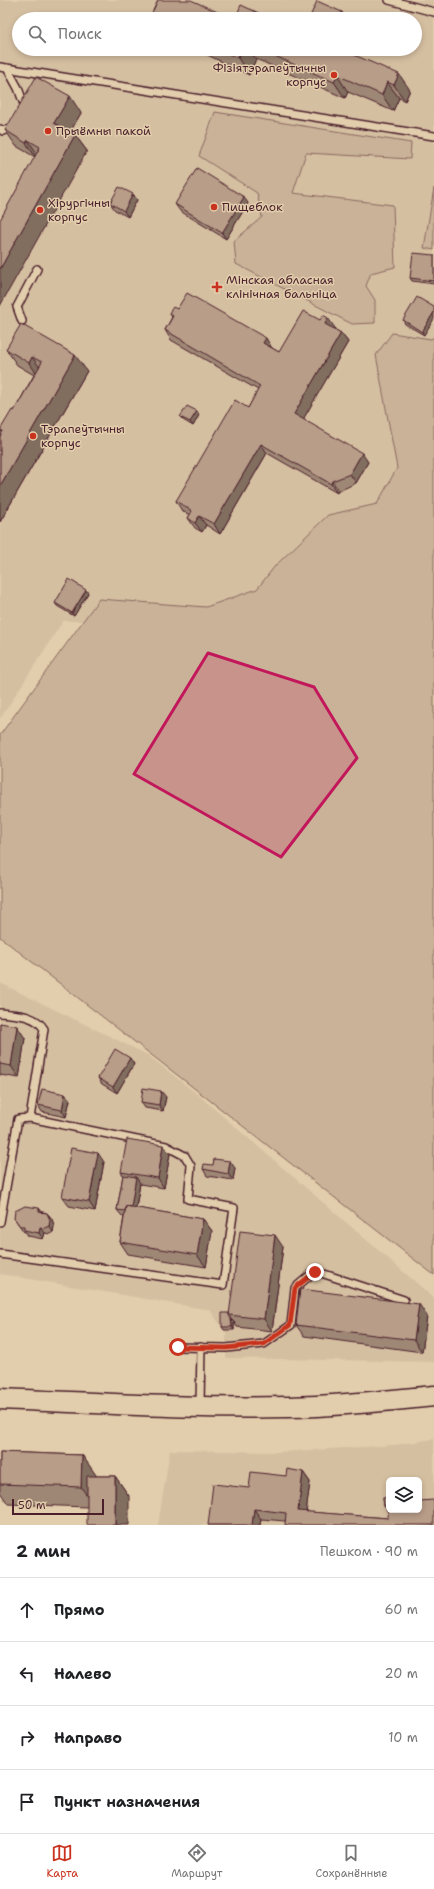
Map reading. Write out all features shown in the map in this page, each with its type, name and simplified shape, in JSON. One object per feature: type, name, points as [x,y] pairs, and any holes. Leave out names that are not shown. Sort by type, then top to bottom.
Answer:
[{"type":"main road","points":[[0,1399],[200,1407],[289,1407],[348,1404],[434,1396]]},
{"type":"lane","points":[[389,0],[434,12]]},
{"type":"lane","points":[[4,68],[25,105],[25,112]]},
{"type":"lane","points":[[4,68],[434,136]]},
{"type":"lane","points":[[0,129],[4,130],[21,123]]},
{"type":"lane","points":[[22,321],[17,307],[37,270]]},
{"type":"lane","points":[[0,1013],[33,1018],[41,1023],[44,1029],[30,1118]]},
{"type":"lane","points":[[0,1222],[18,1119],[30,1118],[166,1146],[185,1156],[191,1166],[188,1199],[234,1208],[222,1285],[0,1254]]},
{"type":"lane","points":[[178,1347],[226,1348],[264,1344],[290,1325],[295,1288],[315,1272],[404,1300]]},
{"type":"lane","points":[[200,1407],[201,1347]]},
{"type":"highlighted area","points":[[208,653],[314,687],[357,758],[281,857],[134,774]]},
{"type":"shaded area","name":"Мінская абласная клінічная бальніца","points":[[0,0],[434,0],[434,525],[238,622],[63,621],[0,719]]},
{"type":"shaded area","points":[[215,112],[411,143],[410,159],[306,153],[293,193],[393,205],[395,267],[371,273],[366,286],[375,300],[375,323],[352,324],[236,264],[234,241],[262,217],[257,193],[199,156]]},
{"type":"shaded area","points":[[434,188],[434,250],[424,248]]},
{"type":"shaded area","points":[[392,333],[431,339],[434,337],[434,1275],[0,937],[0,735],[99,599],[206,607],[257,589],[275,566],[328,515],[377,504],[397,468],[376,355]]},
{"type":"shaded area","points":[[0,983],[148,1055],[196,1093],[434,1298],[434,1362],[226,1358],[226,1333],[210,1310],[0,1274]]},
{"type":"shaded area","points":[[434,1439],[434,1525],[158,1525],[170,1450],[279,1452],[394,1445]]},
{"type":"building","points":[[158,0],[191,0],[218,12],[152,12]]},
{"type":"building","points":[[317,1],[342,12],[312,12]]},
{"type":"building","points":[[241,5],[256,12],[238,12]]},
{"type":"building","points":[[275,56],[357,56],[399,74],[394,85],[387,82],[382,95],[337,75],[334,82]]},
{"type":"building","points":[[36,77],[70,96],[54,123],[75,135],[0,269],[0,220],[40,147],[28,140],[26,143],[5,130]]},
{"type":"building","name":"Пищеблок","points":[[197,168],[244,197],[222,233],[175,204]]},
{"type":"building","points":[[119,187],[133,194],[124,211],[110,203]]},
{"type":"building","points":[[413,253],[434,255],[434,281],[410,278]]},
{"type":"building","points":[[187,293],[266,338],[263,343],[279,352],[303,311],[320,320],[323,315],[328,318],[325,324],[341,333],[294,414],[362,453],[350,474],[332,481],[331,484],[261,444],[214,524],[199,516],[195,523],[188,518],[192,511],[176,501],[235,400],[248,408],[260,386],[165,330],[173,316],[169,313],[173,307],[177,309]]},
{"type":"building","points":[[417,297],[434,307],[434,312],[422,332],[403,320]]},
{"type":"building","points":[[21,324],[75,355],[0,486],[0,436],[3,431],[0,430],[12,410],[14,411],[42,362],[32,357],[29,363],[6,349]]},
{"type":"building","points":[[187,406],[197,411],[190,422],[180,417]]},
{"type":"building","points":[[69,579],[86,590],[72,613],[55,603]]},
{"type":"building","points":[[0,1023],[17,1026],[11,1066],[0,1064]]},
{"type":"building","points":[[115,1049],[130,1058],[113,1087],[98,1078]]},
{"type":"building","points":[[143,1088],[161,1091],[159,1105],[141,1102]]},
{"type":"building","points":[[42,1089],[65,1094],[62,1110],[38,1105]]},
{"type":"building","points":[[127,1139],[163,1145],[158,1178],[121,1172]]},
{"type":"building","points":[[71,1148],[98,1153],[89,1202],[62,1197]]},
{"type":"building","points":[[214,1159],[230,1161],[228,1174],[203,1169],[204,1164],[213,1165]]},
{"type":"building","points":[[123,1175],[136,1177],[131,1207],[126,1206],[125,1211],[117,1210]]},
{"type":"building","points":[[25,1206],[39,1208],[39,1212],[47,1213],[50,1220],[49,1226],[45,1228],[40,1227],[39,1233],[24,1230],[24,1226],[20,1226],[14,1218],[15,1211]]},
{"type":"building","points":[[126,1206],[203,1219],[197,1255],[120,1242]]},
{"type":"building","points":[[240,1231],[275,1235],[264,1319],[229,1315]]},
{"type":"building","points":[[300,1289],[419,1304],[414,1340],[296,1325]]},
{"type":"building","points":[[222,1313],[229,1313],[232,1327],[222,1327]]},
{"type":"building","points":[[0,1452],[82,1455],[81,1487],[0,1484]]},
{"type":"building","points":[[287,1469],[303,1472],[298,1511],[388,1518],[388,1513],[422,1513],[422,1501],[434,1500],[434,1525],[285,1525],[286,1513],[254,1509],[252,1525],[208,1525],[213,1484],[249,1488],[251,1472],[286,1476]]},
{"type":"building","points":[[87,1476],[115,1476],[115,1525],[87,1525]]},
{"type":"building","points":[[383,1498],[386,1498],[386,1506],[384,1506]]},
{"type":"place","name":"Фізіятэрапеўтычны корпус","points":[[334,75]]},
{"type":"place","name":"Прыёмны пакой","points":[[48,131]]},
{"type":"place","name":"Пищеблок","points":[[214,207]]},
{"type":"place","name":"Хірургічны корпус","points":[[40,210]]},
{"type":"place","name":"Мінская абласная клінічная бальніца","points":[[217,287]]},
{"type":"place","name":"Тэрапеўтычны корпус","points":[[33,436]]},
{"type":"route","points":[[178,1347],[226,1348],[264,1344],[290,1325],[295,1288],[315,1272]]}]
